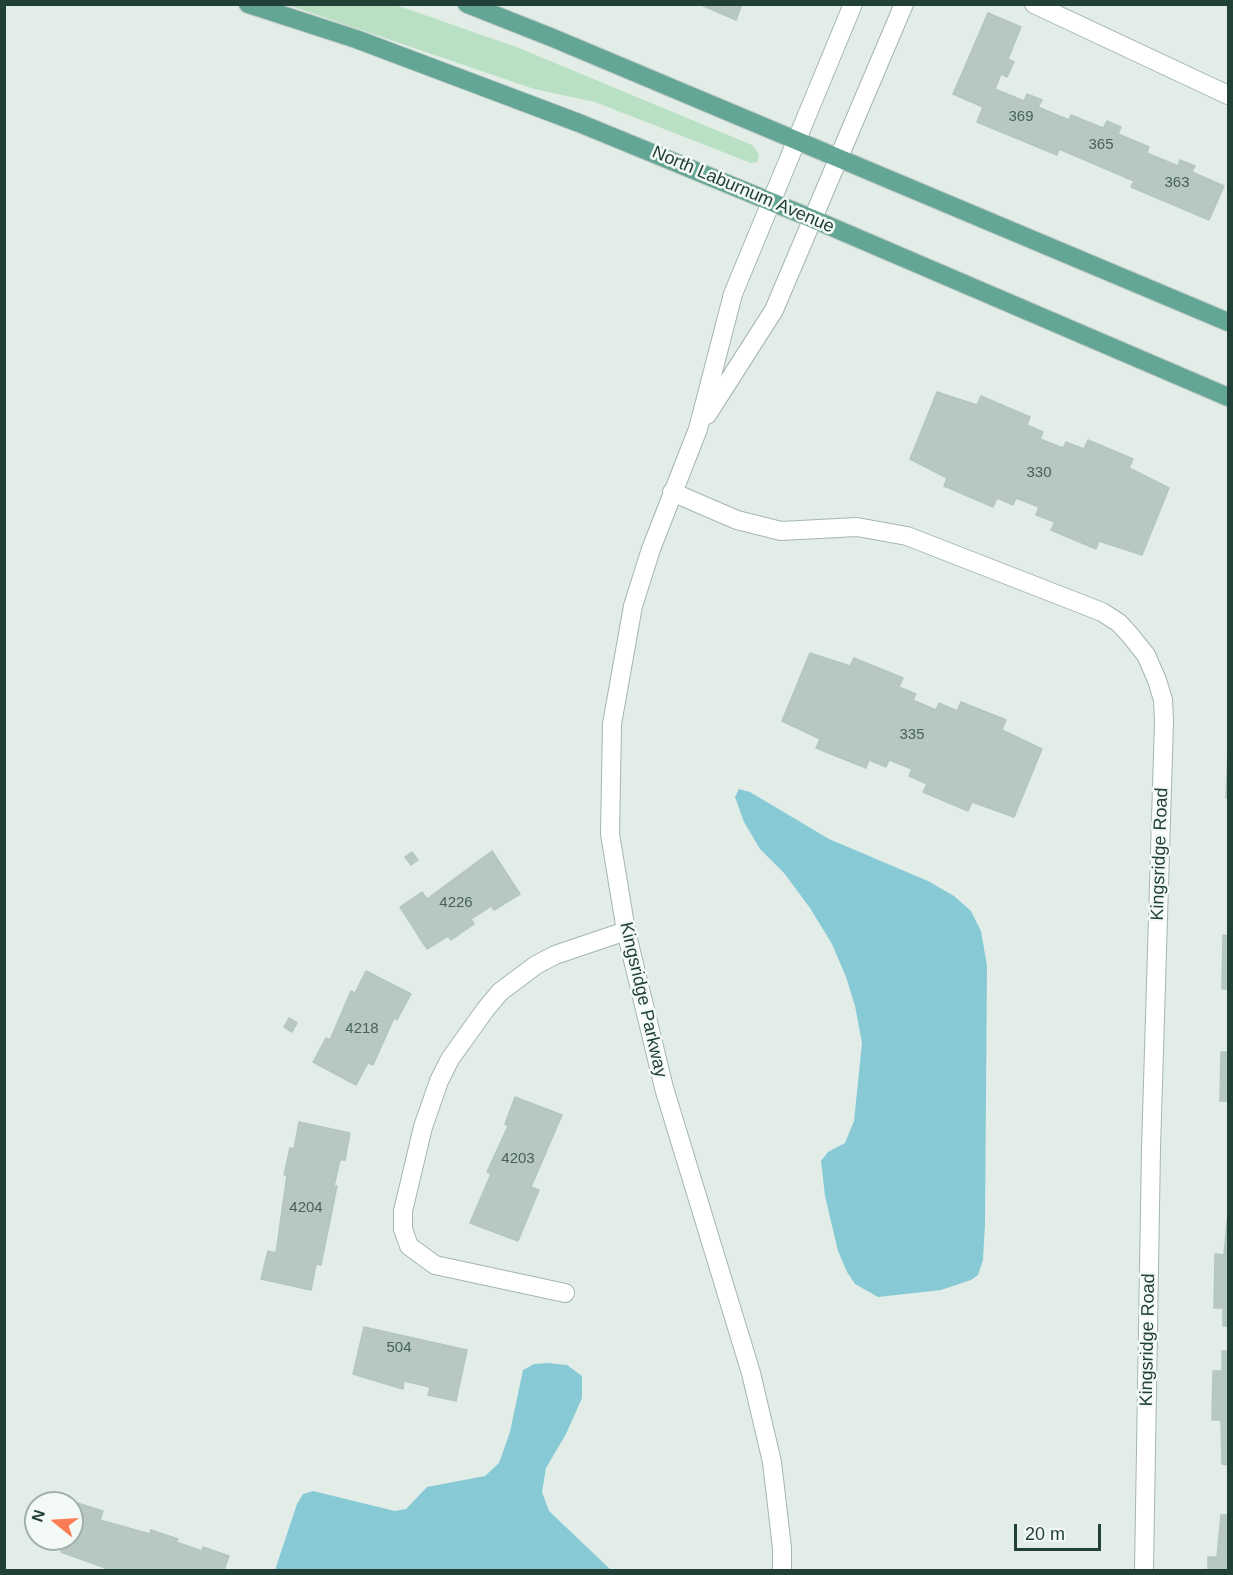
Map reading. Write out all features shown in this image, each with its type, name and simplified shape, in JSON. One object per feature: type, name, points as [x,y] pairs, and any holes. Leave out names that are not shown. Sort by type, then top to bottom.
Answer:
[{"type":"main road","name":"North Laburnum Avenue","points":[[248,4],[356,39],[473,82],[771,201],[1228,397]]},
{"type":"main road","points":[[467,4],[1228,322]]},
{"type":"street","name":"Kingsridge Parkway","points":[[782,1570],[782,1548],[772,1462],[752,1373],[664,1088],[626,931],[610,834],[612,724],[633,606],[672,492],[698,429],[733,294],[853,4]]},
{"type":"street","name":"Kingsridge Parkway","points":[[698,429],[774,310],[904,4]]},
{"type":"street","points":[[1034,4],[1228,95]]},
{"type":"street","name":"Kingsridge Road","points":[[672,492],[737,520],[773,530],[857,527],[908,536],[1102,612],[1119,622],[1130,635],[1146,655],[1157,680],[1164,721],[1150,1160],[1144,1570]]},
{"type":"street","points":[[566,1293],[435,1264],[409,1246],[403,1229],[403,1211],[423,1127],[439,1081],[450,1059],[485,1010],[500,992],[536,964],[626,931]]},
{"type":"green space","points":[[288,5],[396,5],[519,48],[752,145],[759,154],[757,162],[751,163],[595,102],[534,89]]},
{"type":"water","points":[[739,789],[750,792],[829,839],[928,881],[954,896],[971,911],[981,931],[987,966],[985,1223],[983,1260],[978,1275],[971,1280],[941,1290],[878,1297],[855,1284],[847,1272],[838,1251],[825,1196],[821,1161],[828,1152],[845,1143],[854,1121],[862,1043],[855,1006],[832,944],[810,908],[784,873],[760,849],[744,822],[735,797]]},
{"type":"water","points":[[534,1364],[567,1365],[582,1376],[582,1398],[566,1434],[546,1468],[542,1492],[549,1511],[611,1570],[275,1570],[297,1504],[303,1494],[313,1491],[395,1511],[406,1509],[427,1487],[485,1476],[499,1463],[510,1432],[523,1370]]},
{"type":"building","points":[[699,4],[742,4],[736,20]]},
{"type":"building","points":[[988,13],[1021,27],[1008,59],[1014,62],[1007,77],[1001,74],[995,89],[1024,101],[1027,94],[1042,100],[1038,107],[1069,120],[1071,115],[1103,128],[1107,121],[1121,127],[1118,134],[1149,147],[1147,153],[1178,166],[1180,160],[1195,166],[1192,172],[1224,186],[1209,220],[1131,187],[1134,181],[1059,149],[1057,155],[977,122],[983,107],[953,94]]},
{"type":"building","points":[[937,392],[977,405],[981,396],[1030,417],[1027,425],[1043,432],[1040,439],[1063,448],[1066,442],[1084,449],[1088,440],[1133,459],[1129,468],[1169,488],[1142,555],[1099,541],[1096,549],[1051,530],[1055,522],[1036,515],[1039,507],[1016,498],[1013,505],[997,498],[993,507],[944,486],[947,478],[910,459]]},
{"type":"building","points":[[810,653],[850,666],[854,658],[903,678],[899,687],[916,694],[913,700],[936,710],[939,703],[957,711],[961,702],[1006,720],[1002,730],[1042,749],[1014,817],[972,802],[968,811],[923,792],[927,784],[909,776],[912,769],[889,760],[886,767],[869,760],[866,768],[816,748],[820,739],[782,721]]},
{"type":"building","points":[[1228,750],[1228,798],[1226,798]]},
{"type":"building","points":[[492,851],[520,894],[494,910],[491,906],[471,919],[474,924],[451,940],[448,936],[427,949],[400,907],[422,892],[427,899]]},
{"type":"building","points":[[412,852],[418,860],[411,865],[405,857]]},
{"type":"building","points":[[1223,935],[1228,936],[1228,989],[1222,989]]},
{"type":"building","points":[[366,971],[411,994],[397,1020],[394,1018],[373,1065],[368,1063],[356,1085],[313,1062],[326,1038],[330,1040],[351,991],[355,993]]},
{"type":"building","points":[[289,1018],[297,1023],[292,1032],[284,1027]]},
{"type":"building","points":[[1221,1052],[1228,1052],[1228,1101],[1220,1101]]},
{"type":"building","points":[[515,1097],[562,1115],[531,1187],[539,1190],[518,1241],[470,1223],[491,1174],[487,1172],[508,1126],[505,1124]]},
{"type":"building","points":[[299,1122],[350,1133],[345,1160],[340,1160],[334,1186],[337,1186],[321,1265],[316,1264],[311,1290],[261,1279],[268,1251],[276,1253],[287,1175],[284,1175],[290,1148],[294,1149]]},
{"type":"building","points":[[1228,1212],[1228,1326],[1223,1326],[1223,1308],[1214,1308],[1215,1254],[1224,1255]]},
{"type":"building","points":[[364,1327],[467,1350],[456,1401],[428,1395],[430,1387],[404,1381],[403,1389],[353,1374]]},
{"type":"building","points":[[1222,1351],[1228,1351],[1228,1465],[1222,1464],[1221,1420],[1212,1420],[1213,1371],[1222,1371]]},
{"type":"building","points":[[84,1505],[103,1511],[100,1520],[150,1534],[151,1530],[178,1539],[176,1542],[202,1551],[203,1547],[229,1556],[224,1570],[120,1570],[112,1568],[111,1570],[61,1552],[84,1551]]},
{"type":"building","points":[[1221,1515],[1228,1515],[1228,1570],[1208,1570],[1208,1557],[1217,1557]]}]
